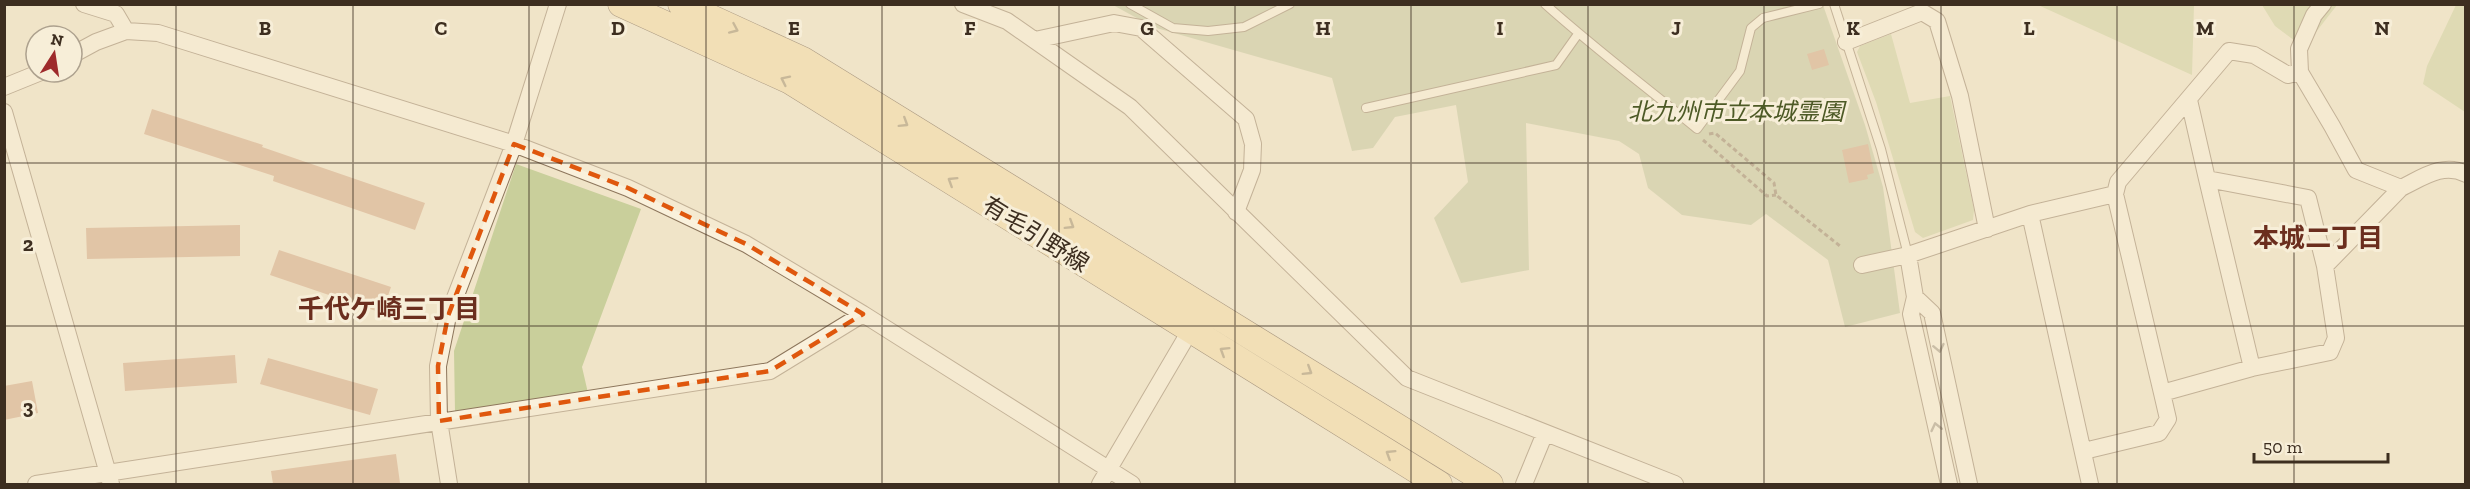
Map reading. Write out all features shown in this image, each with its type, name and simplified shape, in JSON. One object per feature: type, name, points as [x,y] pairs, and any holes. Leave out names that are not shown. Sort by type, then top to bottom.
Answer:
[{"type":"main road","name":"有毛引野線","points":[[621,4],[790,81],[1439,484]]},
{"type":"main road","name":"有毛引野線","points":[[681,4],[803,60],[1490,484]]},
{"type":"street","points":[[84,4],[116,14],[126,31]]},
{"type":"street","points":[[449,484],[439,421],[438,366],[448,316],[514,144],[558,4]]},
{"type":"street","points":[[963,4],[1007,21],[1130,107],[1407,378],[1675,484]]},
{"type":"street","points":[[2323,4],[2314,15],[2299,49],[2300,72],[2356,171],[2401,188]]},
{"type":"street","points":[[1846,42],[1922,12],[1937,21],[1960,96],[1987,229]]},
{"type":"street","points":[[1035,40],[1114,23],[1140,28],[1246,119],[1253,144],[1252,170],[1236,212]]},
{"type":"street","points":[[84,48],[126,31],[158,33],[514,144],[628,188],[746,243],[863,314],[1105,477],[1132,484]]},
{"type":"street","points":[[2084,451],[2158,433],[2168,418],[2115,194],[2118,182],[2229,51],[2253,55],[2288,75],[2300,72]]},
{"type":"street","points":[[4,87],[24,79]]},
{"type":"street","points":[[2189,100],[2252,368]]},
{"type":"street","points":[[4,112],[110,479]]},
{"type":"street","points":[[2325,266],[2401,188],[2437,170],[2458,170],[2466,174]]},
{"type":"street","points":[[2163,393],[2252,368],[2330,352],[2336,338],[2325,266],[2308,198],[2207,179]]},
{"type":"street","points":[[1862,265],[1908,255],[2030,214],[2115,194]]},
{"type":"street","points":[[2030,214],[2090,484]]},
{"type":"street","points":[[1908,255],[1915,297],[1911,314],[1949,484]]},
{"type":"street","points":[[1915,297],[1932,313],[1969,484]]},
{"type":"street","points":[[1105,477],[1204,307]]},
{"type":"street","points":[[36,484],[110,479],[439,421],[770,371],[863,314]]},
{"type":"street","points":[[1524,484],[1545,433]]},
{"type":"lane","points":[[1130,4],[1173,28],[1208,31],[1244,27],[1290,4]]},
{"type":"lane","points":[[1545,4],[1578,34],[1696,129],[1740,71],[1751,28],[1763,18],[1819,4]]},
{"type":"lane","points":[[1834,4],[1881,149],[1908,255]]},
{"type":"lane","points":[[1366,108],[1556,65],[1578,34]]},
{"type":"path","points":[[1776,195],[1767,196],[1703,142],[1702,135],[1715,133],[1774,183],[1776,195],[1840,246]]},
{"type":"highlighted area","points":[[514,144],[628,188],[746,244],[863,314],[770,371],[439,421],[438,366],[448,316]]},
{"type":"green space","name":"北九州市立本城霊園","points":[[1113,5],[1823,5],[1865,125],[1883,187],[1900,313],[1845,327],[1828,260],[1766,214],[1751,225],[1682,215],[1648,188],[1639,154],[1619,141],[1526,123],[1529,270],[1461,283],[1434,218],[1468,182],[1456,105],[1395,117],[1373,148],[1352,151],[1332,78],[1153,27]]},
{"type":"green space","points":[[2038,5],[2194,5],[2192,75]]},
{"type":"green space","points":[[2262,5],[2337,5],[2313,36],[2299,44],[2275,26]]},
{"type":"green space","points":[[2456,5],[2465,5],[2465,112],[2423,84],[2427,66]]},
{"type":"green space","points":[[1891,34],[1910,103],[1950,96],[1974,210],[1973,220],[1923,238],[1915,232],[1876,102],[1857,52],[1860,46]]},
{"type":"green space","points":[[516,164],[641,209],[582,367],[588,393],[455,412],[454,351]]},
{"type":"building","points":[[1824,49],[1829,65],[1812,70],[1807,54]]},
{"type":"building","points":[[152,109],[263,145],[262,147],[425,203],[415,230],[273,181],[274,176],[144,134]]},
{"type":"building","points":[[1868,144],[1874,173],[1867,175],[1868,179],[1849,183],[1842,150]]},
{"type":"building","points":[[240,225],[240,256],[87,259],[86,228]]},
{"type":"building","points":[[279,250],[391,287],[382,313],[270,275]]},
{"type":"building","points":[[235,355],[237,383],[125,391],[123,363]]},
{"type":"building","points":[[268,358],[378,389],[370,415],[260,384]]},
{"type":"building","points":[[32,381],[38,413],[4,420],[4,386]]},
{"type":"building","points":[[396,454],[400,483],[273,484],[271,471]]},
{"type":"district","name":"本城二丁目","points":[[2318,238]]},
{"type":"district","name":"千代ケ崎三丁目","points":[[389,309]]}]
